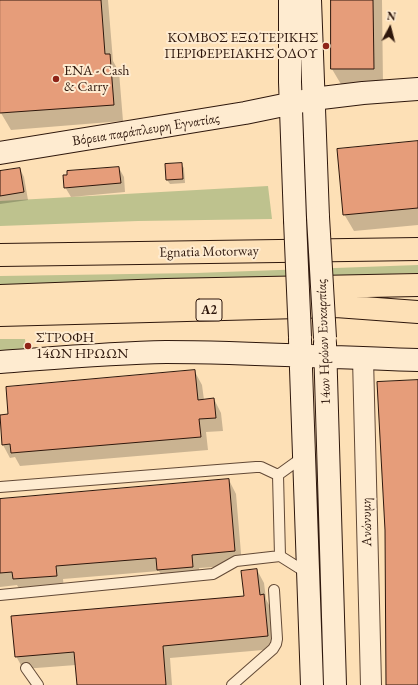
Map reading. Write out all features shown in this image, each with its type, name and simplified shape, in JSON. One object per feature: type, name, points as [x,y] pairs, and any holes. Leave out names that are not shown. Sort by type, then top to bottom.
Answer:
[{"type":"highway","name":"Egnatia Motorway","points":[[0,255],[418,249]]},
{"type":"highway","points":[[0,296],[174,290],[418,285]]},
{"type":"highway","name":"Α2","points":[[0,315],[336,306],[418,312]]},
{"type":"main road","name":"14ων Ηρώων Ευκαρπίας","points":[[289,0],[291,103],[312,685]]},
{"type":"main road","name":"14ων Ηρώων Ευκαρπίας","points":[[310,0],[318,217],[325,348],[335,685]]},
{"type":"main road","name":"Βόρεια παράπλευρη Εγνατίας","points":[[0,153],[245,114],[313,99],[363,93],[418,89]]},
{"type":"main road","points":[[0,362],[141,353],[206,352],[300,346],[325,348],[364,358],[418,360]]},
{"type":"street","name":"Ανώνυμη","points":[[364,358],[371,685]]},
{"type":"lane","points":[[278,475],[304,457]]},
{"type":"lane","points":[[0,487],[256,467],[261,467],[278,475]]},
{"type":"lane","points":[[278,475],[280,556]]},
{"type":"lane","points":[[0,594],[213,574],[236,561],[280,556],[307,573]]},
{"type":"lane","points":[[232,685],[273,649],[276,644],[274,590]]},
{"type":"lane","points":[[26,668],[38,685]]},
{"type":"green space","points":[[268,186],[272,219],[138,221],[0,226],[0,201]]},
{"type":"green space","points":[[418,265],[418,273],[103,284],[0,284],[0,276],[196,273]]},
{"type":"green space","points":[[0,339],[25,339],[26,349],[0,351]]},
{"type":"building","name":"ENA - Cash & Carry","points":[[0,0],[101,0],[105,54],[110,54],[114,105],[0,113]]},
{"type":"building","points":[[331,0],[373,0],[374,69],[331,69]]},
{"type":"building","points":[[418,141],[418,208],[343,215],[337,149]]},
{"type":"building","points":[[182,163],[183,179],[166,180],[165,164]]},
{"type":"building","points":[[119,167],[121,183],[64,188],[63,175],[67,175],[67,171]]},
{"type":"building","points":[[20,168],[24,192],[0,196],[0,171]]},
{"type":"building","points":[[195,370],[198,400],[214,398],[216,418],[199,419],[201,437],[11,453],[10,444],[2,445],[0,415],[8,414],[6,387]]},
{"type":"building","points":[[418,380],[418,685],[386,685],[385,530],[377,382]]},
{"type":"building","points":[[229,479],[235,551],[192,555],[193,567],[157,570],[156,558],[56,566],[57,576],[13,579],[12,572],[0,573],[0,499]]},
{"type":"building","points":[[257,569],[260,595],[264,594],[268,636],[163,646],[166,685],[77,685],[74,652],[15,657],[11,616],[244,596],[241,571]]},
{"type":"place","name":"ΚΟΜΒΟΣ ΕΞΩΤΕΡΙΚΗΣ ΠΕΡΙΦΕΡΕΙΑΚΗΣ ΟΔΟΥ","points":[[326,46]]},
{"type":"place","name":"ENA - Cash & Carry","points":[[56,79]]},
{"type":"place","name":"ΣΤΡΟΦΗ 14ΩΝ ΗΡΩΩΝ","points":[[28,346]]}]
